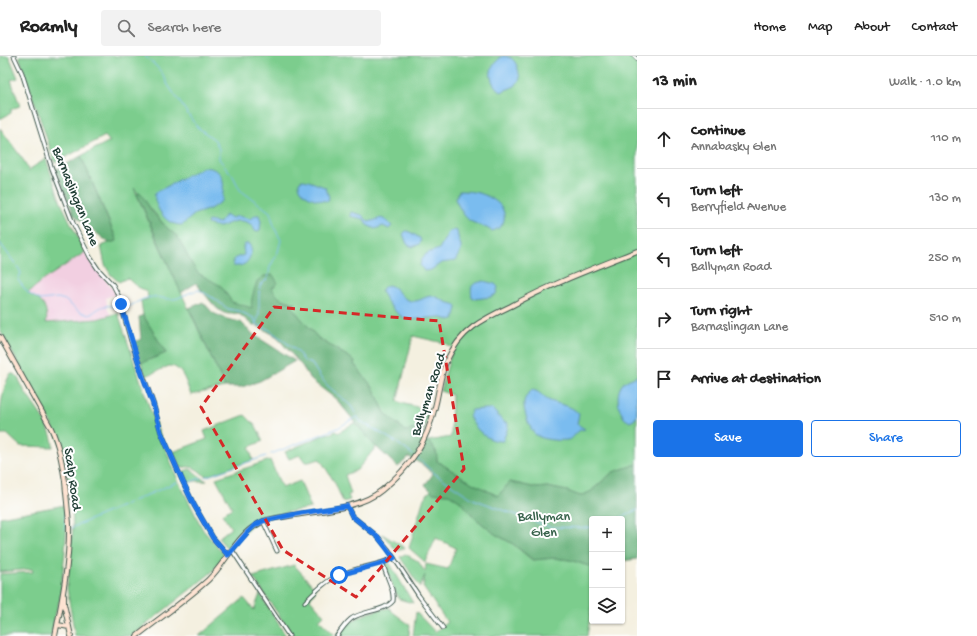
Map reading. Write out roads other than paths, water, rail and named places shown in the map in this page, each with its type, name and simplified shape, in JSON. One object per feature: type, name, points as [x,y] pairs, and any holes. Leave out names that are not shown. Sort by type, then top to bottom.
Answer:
[{"type":"street","name":"Barnaslingan Lane","points":[[14,56],[22,73],[51,166],[73,223],[90,257],[98,269],[113,285],[119,297],[161,432],[194,505],[213,538],[228,555]]},
{"type":"street","name":"Ballyman Road","points":[[137,636],[209,579],[220,568],[232,550],[254,526],[263,521],[347,506],[364,501],[381,492],[411,462],[418,451],[430,424],[446,361],[462,337],[472,327],[541,289],[637,251]]},
{"type":"street","name":"Scalp Road","points":[[0,337],[51,428],[59,446],[69,525],[64,590]]},
{"type":"street","points":[[347,506],[352,516],[378,537],[394,558],[410,584],[443,628]]},
{"type":"street","points":[[263,521],[277,551]]},
{"type":"street","points":[[232,550],[289,636]]},
{"type":"street","points":[[305,602],[321,587],[339,575],[383,563],[394,558]]},
{"type":"street","points":[[336,636],[342,627],[351,619],[387,607],[393,601],[393,592],[384,570],[383,563]]},
{"type":"street","points":[[55,636],[64,590]]},
{"type":"street","points":[[64,590],[64,604],[71,636]]},
{"type":"street","points":[[58,624],[69,627]]},
{"type":"water","points":[[503,56],[511,58],[514,61],[520,79],[515,86],[501,92],[493,83],[491,73],[494,64]]},
{"type":"water","points":[[205,167],[217,171],[221,175],[223,184],[222,201],[210,209],[195,214],[182,225],[167,220],[157,206],[155,193]]},
{"type":"water","points":[[302,180],[325,187],[329,197],[328,201],[314,199],[305,194],[300,187],[299,182]]},
{"type":"water","points":[[459,191],[481,194],[496,202],[502,208],[504,214],[503,224],[496,230],[492,231],[469,220],[462,212],[455,199]]},
{"type":"water","points":[[351,212],[362,215],[369,222],[381,218],[392,226],[389,229],[383,226],[375,229],[367,225],[364,219],[350,216]]},
{"type":"water","points":[[227,215],[232,218],[238,216],[250,219],[256,215],[259,215],[261,221],[260,230],[257,232],[255,231],[252,225],[243,221],[232,222],[220,227],[207,224],[208,221],[220,223],[223,217]]},
{"type":"water","points":[[406,231],[420,238],[421,242],[412,247],[407,244],[403,234]]},
{"type":"water","points":[[449,231],[457,231],[461,245],[461,251],[455,261],[441,263],[431,270],[424,271],[420,265],[425,255],[439,249]]},
{"type":"water","points":[[245,244],[249,244],[251,248],[249,259],[243,265],[233,266],[233,261],[235,258],[244,255],[243,247]]},
{"type":"water","points":[[484,281],[495,284],[498,287],[496,294],[491,297],[475,299],[472,297],[471,289],[473,285]]},
{"type":"water","points":[[388,285],[408,300],[415,301],[429,296],[434,296],[445,302],[456,305],[457,308],[454,319],[449,320],[439,317],[409,320],[400,316],[392,308],[381,291]]},
{"type":"water","points":[[637,376],[637,416],[630,422],[624,418],[621,412],[618,397],[622,384]]},
{"type":"water","points":[[532,390],[548,400],[572,408],[579,414],[577,424],[585,429],[580,430],[573,438],[567,440],[551,440],[536,435],[529,425],[524,406],[525,398]]},
{"type":"water","points":[[492,409],[504,422],[508,423],[503,441],[497,441],[482,434],[469,416],[472,410]]},
{"type":"waterway","points":[[145,56],[162,73],[168,85],[197,127],[215,140],[219,149],[219,159],[233,176],[240,190],[270,212],[275,229],[281,240],[278,252],[270,267],[268,278],[260,286],[259,315],[256,323]]},
{"type":"waterway","points":[[0,243],[21,273],[18,280],[28,293],[40,300],[58,298],[65,300],[78,311],[89,315],[105,306],[112,306],[121,309]]},
{"type":"waterway","points":[[124,309],[149,297],[175,299],[199,290],[215,299],[228,309],[239,311],[254,318],[256,324],[268,329],[283,340],[298,352],[304,361],[312,364],[328,386],[351,406],[360,421],[396,442],[413,455]]},
{"type":"waterway","points":[[271,454],[338,428],[356,417]]},
{"type":"waterway","points":[[205,477],[266,456]]},
{"type":"waterway","points":[[416,457],[434,473],[473,499],[550,527],[589,528]]},
{"type":"waterway","points":[[187,483],[201,478]]},
{"type":"waterway","points":[[71,528],[177,482]]},
{"type":"waterway","points":[[65,506],[65,529]]},
{"type":"waterway","points":[[624,516],[637,510]]},
{"type":"park label","name":"Ballyman Glen","points":[[544,524]]}]
